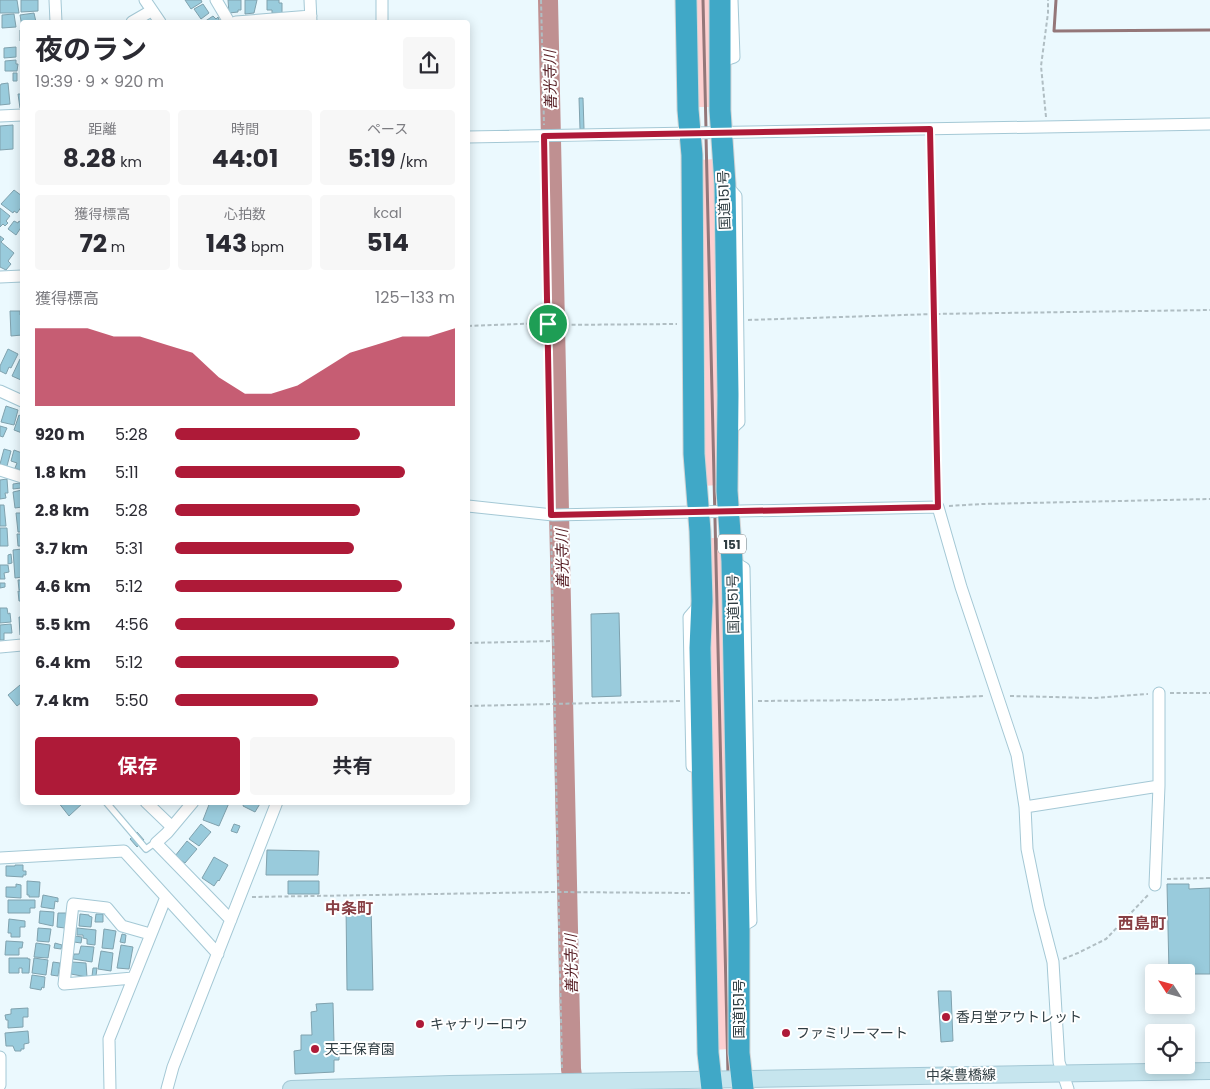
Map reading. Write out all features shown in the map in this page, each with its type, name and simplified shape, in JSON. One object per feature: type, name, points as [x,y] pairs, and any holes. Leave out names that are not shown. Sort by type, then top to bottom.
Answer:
[{"type":"highway","name":"151","points":[[686,0],[692,201],[694,454],[702,602],[700,648],[708,1053],[727,1083]]},
{"type":"highway","name":"国道151号","points":[[720,0],[719,62],[725,184],[728,395],[726,434],[727,492],[730,512],[732,561],[740,928],[738,1054],[727,1083]]},
{"type":"main road","name":"中条豊橋線","points":[[291,1089],[570,1083],[727,1083],[1061,1073],[1210,1071]]},
{"type":"street","points":[[55,0],[56,20]]},
{"type":"street","points":[[145,0],[159,20]]},
{"type":"street","points":[[216,0],[228,20]]},
{"type":"street","points":[[286,20],[311,19],[310,0]]},
{"type":"street","points":[[382,0],[382,20]]},
{"type":"street","points":[[676,0],[678,78],[688,82]]},
{"type":"street","points":[[719,62],[734,56],[732,0]]},
{"type":"street","points":[[136,20],[152,11]]},
{"type":"street","points":[[0,116],[20,115]]},
{"type":"street","points":[[470,137],[1210,124]]},
{"type":"street","points":[[725,184],[736,196],[739,422],[726,434]]},
{"type":"street","points":[[692,201],[683,208],[686,453],[694,454]]},
{"type":"street","points":[[0,277],[20,276]]},
{"type":"street","points":[[0,391],[20,400]]},
{"type":"street","points":[[0,470],[20,475]]},
{"type":"street","points":[[470,506],[556,515],[938,507],[961,586],[1017,755],[1025,807],[1027,849],[1039,908],[1053,962],[1059,1062],[1061,1073],[1068,1089]]},
{"type":"street","points":[[732,561],[744,568],[745,702],[751,921],[740,928]]},
{"type":"street","points":[[702,602],[689,617],[698,967],[706,976]]},
{"type":"street","points":[[0,647],[20,645]]},
{"type":"street","points":[[1155,885],[1159,786],[1159,693]]},
{"type":"street","points":[[1025,807],[1159,786]]},
{"type":"street","points":[[149,805],[172,827]]},
{"type":"street","points":[[190,805],[156,842],[231,920]]},
{"type":"street","points":[[166,1089],[276,805]]},
{"type":"street","points":[[0,858],[124,851],[218,954]]},
{"type":"street","points":[[110,1089],[109,1038],[166,898]]},
{"type":"street","points":[[133,978],[64,984],[73,904],[106,908],[122,926],[150,934]]},
{"type":"street","points":[[0,1057],[0,1085]]},
{"type":"lane","points":[[108,805],[146,850],[156,842]]},
{"type":"path","points":[[540,0],[549,136],[549,325],[556,515],[554,641],[560,893],[570,1083]]},
{"type":"path","points":[[1046,127],[1041,66],[1048,0]]},
{"type":"path","points":[[930,129],[938,507],[982,504],[1210,499]]},
{"type":"path","points":[[738,320],[934,314],[1210,310]]},
{"type":"path","points":[[470,326],[685,324]]},
{"type":"path","points":[[470,642],[554,641]]},
{"type":"path","points":[[745,702],[997,696],[1094,698],[1159,693],[1210,693]]},
{"type":"path","points":[[470,706],[690,701]]},
{"type":"path","points":[[1053,962],[1078,953],[1106,939],[1162,879],[1210,878]]},
{"type":"path","points":[[240,897],[696,893]]},
{"type":"shaded area","points":[[693,0],[712,0],[712,107],[695,107]]},
{"type":"shaded area","points":[[715,159],[719,485],[703,486],[700,160]]},
{"type":"shaded area","points":[[710,538],[725,538],[733,916],[725,987],[728,1049],[715,1050],[706,671]]},
{"type":"building","points":[[0,0],[17,0],[19,13],[0,13]]},
{"type":"building","points":[[21,0],[38,0],[38,11],[21,12]]},
{"type":"building","points":[[185,0],[201,0],[202,2],[191,9]]},
{"type":"building","points":[[228,0],[241,0],[241,10],[229,13]]},
{"type":"building","points":[[245,0],[257,0],[254,13],[245,14]]},
{"type":"building","points":[[267,0],[279,0],[279,3],[282,3],[282,13],[272,13],[272,10],[267,10]]},
{"type":"building","points":[[203,4],[209,13],[201,19],[194,9]]},
{"type":"building","points":[[34,13],[36,20],[21,20],[20,15]]},
{"type":"building","points":[[14,14],[16,27],[2,28],[2,15]]},
{"type":"building","points":[[213,16],[216,19],[218,17],[219,20],[207,20]]},
{"type":"building","points":[[16,47],[16,57],[4,58],[4,48]]},
{"type":"building","points":[[16,60],[16,64],[18,64],[17,71],[5,71],[5,61]]},
{"type":"building","points":[[13,73],[17,73],[17,81],[13,81]]},
{"type":"building","points":[[8,83],[10,104],[0,105],[0,86],[1,84]]},
{"type":"building","points":[[579,98],[583,98],[584,129],[580,129]]},
{"type":"building","points":[[13,125],[13,149],[0,150],[0,126]]},
{"type":"building","points":[[14,190],[20,194],[20,209],[17,213],[14,211],[13,213],[1,204]]},
{"type":"building","points":[[0,208],[10,216],[6,221],[8,223],[0,227]]},
{"type":"building","points":[[14,221],[18,223],[20,222],[20,229],[16,235],[8,229]]},
{"type":"building","points":[[0,236],[4,239],[1,242],[14,253],[8,261],[11,264],[6,270],[0,267]]},
{"type":"building","points":[[10,311],[20,311],[20,335],[11,336]]},
{"type":"building","points":[[8,349],[18,354],[6,374],[0,371],[0,366]]},
{"type":"building","points":[[20,359],[20,380],[12,376]]},
{"type":"building","points":[[6,406],[18,410],[14,425],[1,422]]},
{"type":"building","points":[[19,415],[20,432],[14,430]]},
{"type":"building","points":[[0,426],[7,428],[3,437],[0,436]]},
{"type":"building","points":[[4,449],[11,451],[7,466],[0,464]]},
{"type":"building","points":[[14,450],[20,452],[20,470],[15,468],[17,463],[11,461]]},
{"type":"building","points":[[7,479],[8,493],[5,493],[6,498],[0,499],[0,480]]},
{"type":"building","points":[[20,483],[20,488],[13,489],[13,484]]},
{"type":"building","points":[[20,490],[20,507],[15,508],[13,492]]},
{"type":"building","points":[[0,505],[4,505],[6,526],[0,526]]},
{"type":"building","points":[[16,513],[20,513],[20,532],[18,532]]},
{"type":"building","points":[[0,528],[7,528],[8,546],[0,546]]},
{"type":"building","points":[[17,534],[20,534],[20,546],[18,546]]},
{"type":"building","points":[[20,549],[20,577],[15,578],[13,550]]},
{"type":"building","points":[[11,554],[12,563],[8,564],[8,555]]},
{"type":"building","points":[[0,565],[8,565],[9,572],[4,573],[5,579],[0,579]]},
{"type":"building","points":[[0,583],[5,583],[5,587],[0,588]]},
{"type":"building","points":[[0,608],[7,608],[8,614],[10,613],[11,622],[0,623]]},
{"type":"building","points":[[619,613],[621,696],[592,697],[591,614]]},
{"type":"building","points":[[11,624],[12,633],[4,633],[4,640],[0,640],[0,625]]},
{"type":"building","points":[[20,685],[20,704],[17,706],[8,695]]},
{"type":"building","points":[[60,805],[81,805],[69,816]]},
{"type":"building","points":[[209,805],[228,805],[219,826],[203,820]]},
{"type":"building","points":[[243,805],[259,805],[255,812]]},
{"type":"building","points":[[201,824],[211,832],[199,846],[189,839]]},
{"type":"building","points":[[234,824],[240,826],[237,833],[231,831]]},
{"type":"building","points":[[137,832],[144,840],[137,847],[130,839]]},
{"type":"building","points":[[187,841],[197,849],[185,863],[175,856]]},
{"type":"building","points":[[267,850],[319,851],[318,875],[266,875]]},
{"type":"building","points":[[214,857],[228,865],[214,886],[202,878]]},
{"type":"building","points":[[23,865],[23,871],[26,871],[26,875],[23,875],[23,877],[6,876],[6,866]]},
{"type":"building","points":[[27,881],[40,882],[39,897],[29,897],[27,895]]},
{"type":"building","points":[[288,881],[319,881],[319,894],[288,894]]},
{"type":"building","points":[[16,884],[21,885],[21,898],[6,897],[6,887],[16,887]]},
{"type":"building","points":[[1167,884],[1189,884],[1189,889],[1210,888],[1210,974],[1195,974],[1195,964],[1169,964]]},
{"type":"building","points":[[43,895],[58,898],[58,902],[55,901],[54,909],[41,907]]},
{"type":"building","points":[[8,900],[35,900],[35,908],[30,908],[30,913],[8,913]]},
{"type":"building","points":[[346,905],[371,905],[373,990],[347,990]]},
{"type":"building","points":[[40,911],[54,912],[53,926],[39,923]]},
{"type":"building","points":[[58,913],[66,913],[65,928],[57,927]]},
{"type":"building","points":[[80,914],[92,917],[91,927],[79,926]]},
{"type":"building","points":[[96,914],[103,914],[103,922],[95,922]]},
{"type":"building","points":[[9,919],[25,921],[25,927],[20,927],[20,937],[11,937],[11,933],[8,933]]},
{"type":"building","points":[[38,928],[51,929],[49,942],[37,941]]},
{"type":"building","points":[[77,928],[96,930],[95,945],[87,944],[87,939],[83,938],[83,935],[77,935]]},
{"type":"building","points":[[104,929],[116,931],[113,949],[102,948]]},
{"type":"building","points":[[122,934],[126,935],[125,943],[120,942]]},
{"type":"building","points":[[75,936],[82,937],[81,943],[74,942]]},
{"type":"building","points":[[6,941],[23,942],[22,948],[19,948],[19,955],[5,955]]},
{"type":"building","points":[[36,943],[50,945],[48,958],[34,957]]},
{"type":"building","points":[[55,943],[62,945],[61,949],[54,948]]},
{"type":"building","points":[[121,945],[133,947],[129,969],[117,968]]},
{"type":"building","points":[[81,946],[94,947],[92,962],[73,959],[74,954],[79,954]]},
{"type":"building","points":[[101,951],[113,953],[111,971],[98,969]]},
{"type":"building","points":[[9,958],[30,959],[29,973],[22,973],[22,968],[19,968],[19,973],[9,973]]},
{"type":"building","points":[[34,958],[48,960],[46,975],[32,973]]},
{"type":"building","points":[[53,962],[60,963],[58,976],[51,975]]},
{"type":"building","points":[[72,962],[86,963],[87,977],[71,974]]},
{"type":"building","points":[[93,968],[97,968],[96,976],[92,976]]},
{"type":"building","points":[[32,975],[45,977],[44,988],[42,987],[41,990],[30,988]]},
{"type":"building","points":[[938,991],[951,991],[953,1041],[941,1042]]},
{"type":"building","points":[[333,1003],[334,1043],[339,1043],[339,1060],[334,1060],[334,1072],[295,1074],[294,1051],[301,1050],[301,1035],[312,1035],[311,1012],[317,1011],[316,1004]]},
{"type":"building","points":[[28,1008],[28,1017],[23,1017],[23,1027],[8,1028],[8,1020],[6,1020],[5,1015],[11,1014],[11,1009]]},
{"type":"building","points":[[28,1031],[29,1043],[24,1044],[24,1049],[15,1051],[13,1046],[6,1046],[5,1033]]},
{"type":"waterway","name":"善光寺川","points":[[548,0],[571,1069],[574,1089]]},
{"type":"waterway","points":[[703,0],[706,129]]},
{"type":"waterway","points":[[1056,0],[1054,31],[1210,30]]},
{"type":"waterway","points":[[706,136],[728,1074]]},
{"type":"place","name":"香月堂アウトレット","points":[[946,1017]]},
{"type":"place","name":"キャナリーロウ","points":[[420,1024]]},
{"type":"place","name":"ファミリーマート","points":[[786,1033]]},
{"type":"place","name":"天王保育園","points":[[315,1049]]},
{"type":"district","name":"中条町","points":[[349,908]]},
{"type":"district","name":"西島町","points":[[1142,923]]},
{"type":"route","points":[[930,129],[938,507],[551,515],[548,324],[544,136],[930,129]]}]
